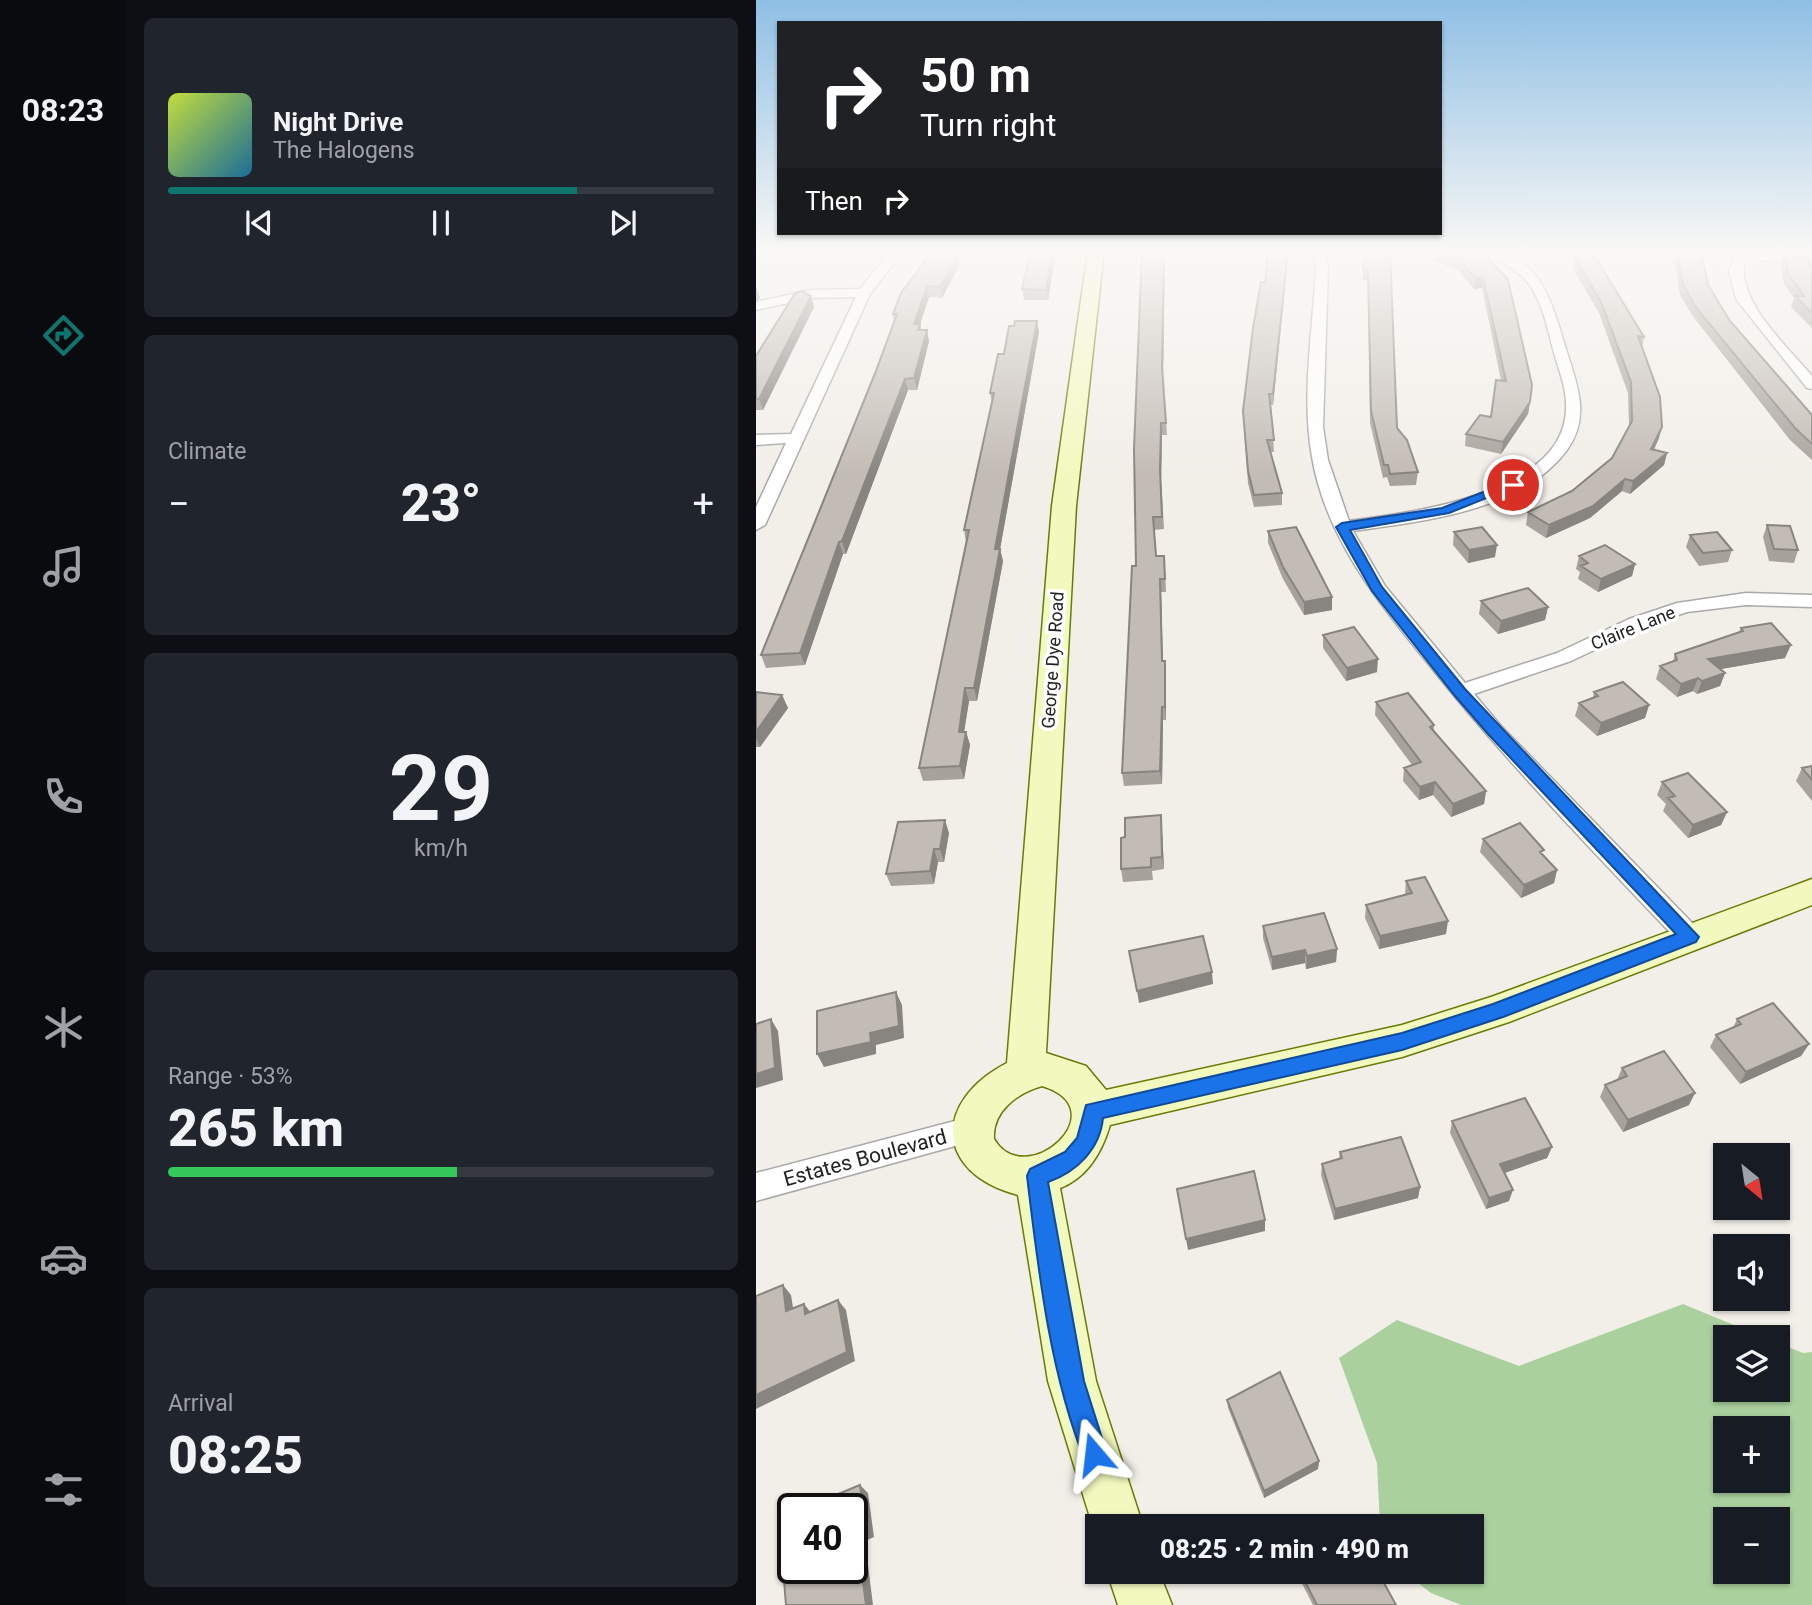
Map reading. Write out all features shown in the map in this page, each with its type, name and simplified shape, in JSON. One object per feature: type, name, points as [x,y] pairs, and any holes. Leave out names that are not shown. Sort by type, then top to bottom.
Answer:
[{"type":"street","points":[[756,524],[849,325]]},
{"type":"street","name":"George Dye Road","points":[[1026,1071],[1064,506],[1087,325]]},
{"type":"street","points":[[1319,325],[1315,427],[1320,460],[1342,527],[1377,588],[1493,731],[1690,937]]},
{"type":"street","points":[[1342,527],[1445,511],[1501,491],[1542,466],[1567,436],[1574,404],[1553,325]]},
{"type":"street","points":[[1763,325],[1812,385]]},
{"type":"street","points":[[756,440],[797,438]]},
{"type":"street","name":"Claire Lane","points":[[1460,692],[1564,657],[1646,619],[1684,607],[1746,598],[1812,601]]},
{"type":"street","points":[[1094,1111],[1402,1041],[1496,1012],[1812,892]]},
{"type":"street","points":[[1042,1069],[1071,1076],[1090,1097],[1094,1111],[1092,1128],[1084,1144],[1072,1159],[1056,1170],[1037,1176],[1020,1177],[991,1167],[981,1156],[974,1129],[985,1099],[1003,1082],[1026,1071],[1042,1069]]},
{"type":"street","name":"Estates Boulevard","points":[[756,1187],[974,1129]]},
{"type":"street","points":[[1037,1176],[1046,1245],[1072,1381],[1113,1514]]},
{"type":"street","points":[[1137,1584],[1145,1605]]},
{"type":"green space","points":[[1683,1304],[1734,1325],[1713,1325],[1713,1402],[1790,1402],[1790,1348],[1803,1353],[1812,1352],[1812,1605],[1461,1605],[1431,1593],[1419,1584],[1484,1584],[1484,1514],[1379,1514],[1377,1463],[1339,1358],[1397,1320],[1519,1366]]},
{"type":"building","points":[[775,325],[796,325],[759,399],[756,399],[756,356]]},
{"type":"building","points":[[893,325],[920,325],[918,330],[927,330],[914,378],[905,379],[842,541],[839,542],[800,653],[761,655]]},
{"type":"building","points":[[1036,325],[995,549],[1000,549],[974,688],[965,688],[959,732],[966,732],[960,766],[919,768],[969,530],[964,530],[994,393],[990,393],[998,354],[1004,354],[1009,326]]},
{"type":"building","points":[[1139,325],[1163,325],[1162,367],[1166,423],[1161,423],[1162,517],[1153,517],[1156,556],[1164,556],[1165,579],[1160,579],[1165,707],[1162,707],[1160,771],[1122,773],[1132,566],[1136,566],[1134,449]]},
{"type":"building","points":[[1254,325],[1280,325],[1273,394],[1269,394],[1274,440],[1267,440],[1282,493],[1254,495],[1248,471],[1243,411]]},
{"type":"building","points":[[1369,325],[1393,325],[1397,428],[1407,440],[1418,472],[1390,474],[1388,465],[1384,465],[1371,411]]},
{"type":"building","points":[[1494,325],[1518,325],[1532,385],[1530,402],[1503,442],[1466,434],[1480,415],[1491,417],[1496,380],[1506,381]]},
{"type":"building","points":[[1610,325],[1637,325],[1644,337],[1638,336],[1660,397],[1662,427],[1651,449],[1667,453],[1633,481],[1625,479],[1593,506],[1549,525],[1528,512],[1572,491],[1612,458],[1632,421],[1631,382]]},
{"type":"building","points":[[1710,325],[1733,325],[1812,415],[1812,444],[1795,428]]},
{"type":"building","points":[[1767,525],[1790,526],[1798,550],[1774,549]]},
{"type":"building","points":[[1296,527],[1332,597],[1304,602],[1283,567],[1268,531]]},
{"type":"building","points":[[1482,527],[1497,545],[1469,550],[1454,532]]},
{"type":"building","points":[[1717,532],[1732,550],[1703,553],[1690,535]]},
{"type":"building","points":[[1605,545],[1635,564],[1601,579],[1581,566],[1588,563],[1579,556]]},
{"type":"building","points":[[1528,588],[1548,607],[1501,621],[1481,601]]},
{"type":"building","points":[[1771,623],[1791,645],[1708,659],[1725,673],[1702,681],[1698,678],[1681,684],[1660,666],[1677,660],[1675,654],[1743,631],[1741,628]]},
{"type":"building","points":[[1354,627],[1378,659],[1347,668],[1323,635]]},
{"type":"building","points":[[1623,682],[1649,705],[1601,723],[1579,703],[1598,696],[1594,692]]},
{"type":"building","points":[[756,692],[782,695],[756,732]]},
{"type":"building","points":[[1408,693],[1434,725],[1430,727],[1486,791],[1453,804],[1435,782],[1420,787],[1404,768],[1421,762],[1376,702]]},
{"type":"building","points":[[1812,766],[1812,780],[1802,768]]},
{"type":"building","points":[[1688,773],[1727,812],[1693,825],[1668,798],[1675,796],[1662,782]]},
{"type":"building","points":[[1161,815],[1162,857],[1151,858],[1151,867],[1121,869],[1121,838],[1125,837],[1125,818]]},
{"type":"building","points":[[945,820],[940,849],[934,849],[930,871],[886,874],[898,822]]},
{"type":"building","points":[[1520,823],[1544,850],[1540,852],[1557,870],[1524,885],[1483,839]]},
{"type":"building","points":[[1425,877],[1448,921],[1380,936],[1366,905],[1412,893],[1406,881]]},
{"type":"building","points":[[1324,913],[1337,949],[1307,956],[1305,950],[1272,957],[1263,926]]},
{"type":"building","points":[[1203,936],[1212,972],[1137,991],[1129,951]]},
{"type":"building","points":[[896,992],[899,1026],[870,1033],[871,1042],[817,1054],[817,1011]]},
{"type":"building","points":[[1773,1003],[1809,1044],[1746,1072],[1716,1035],[1741,1024],[1737,1019]]},
{"type":"building","points":[[771,1019],[775,1068],[756,1074],[756,1024]]},
{"type":"building","points":[[1664,1051],[1695,1093],[1628,1120],[1605,1085],[1627,1076],[1622,1068]]},
{"type":"building","points":[[1525,1098],[1552,1147],[1500,1164],[1513,1190],[1489,1198],[1452,1121]]},
{"type":"building","points":[[1401,1137],[1420,1187],[1335,1209],[1322,1164],[1342,1158],[1340,1152]]},
{"type":"building","points":[[1254,1171],[1265,1220],[1186,1239],[1177,1189]]},
{"type":"building","points":[[783,1285],[786,1311],[804,1304],[805,1314],[838,1300],[847,1352],[756,1395],[756,1296]]},
{"type":"building","points":[[1280,1372],[1319,1461],[1264,1491],[1227,1400]]},
{"type":"building","points":[[860,1485],[861,1493],[841,1493]]},
{"type":"building","points":[[784,1584],[863,1584],[866,1605],[786,1605]]},
{"type":"building","points":[[1306,1584],[1385,1584],[1396,1605],[1317,1605]]},
{"type":"route","points":[[1094,1454],[1072,1381],[1046,1245],[1037,1176],[1056,1170],[1072,1159],[1092,1128],[1094,1111],[1328,1060],[1402,1041],[1496,1012],[1690,937],[1493,731],[1377,588],[1342,527],[1445,511],[1513,485]]}]
